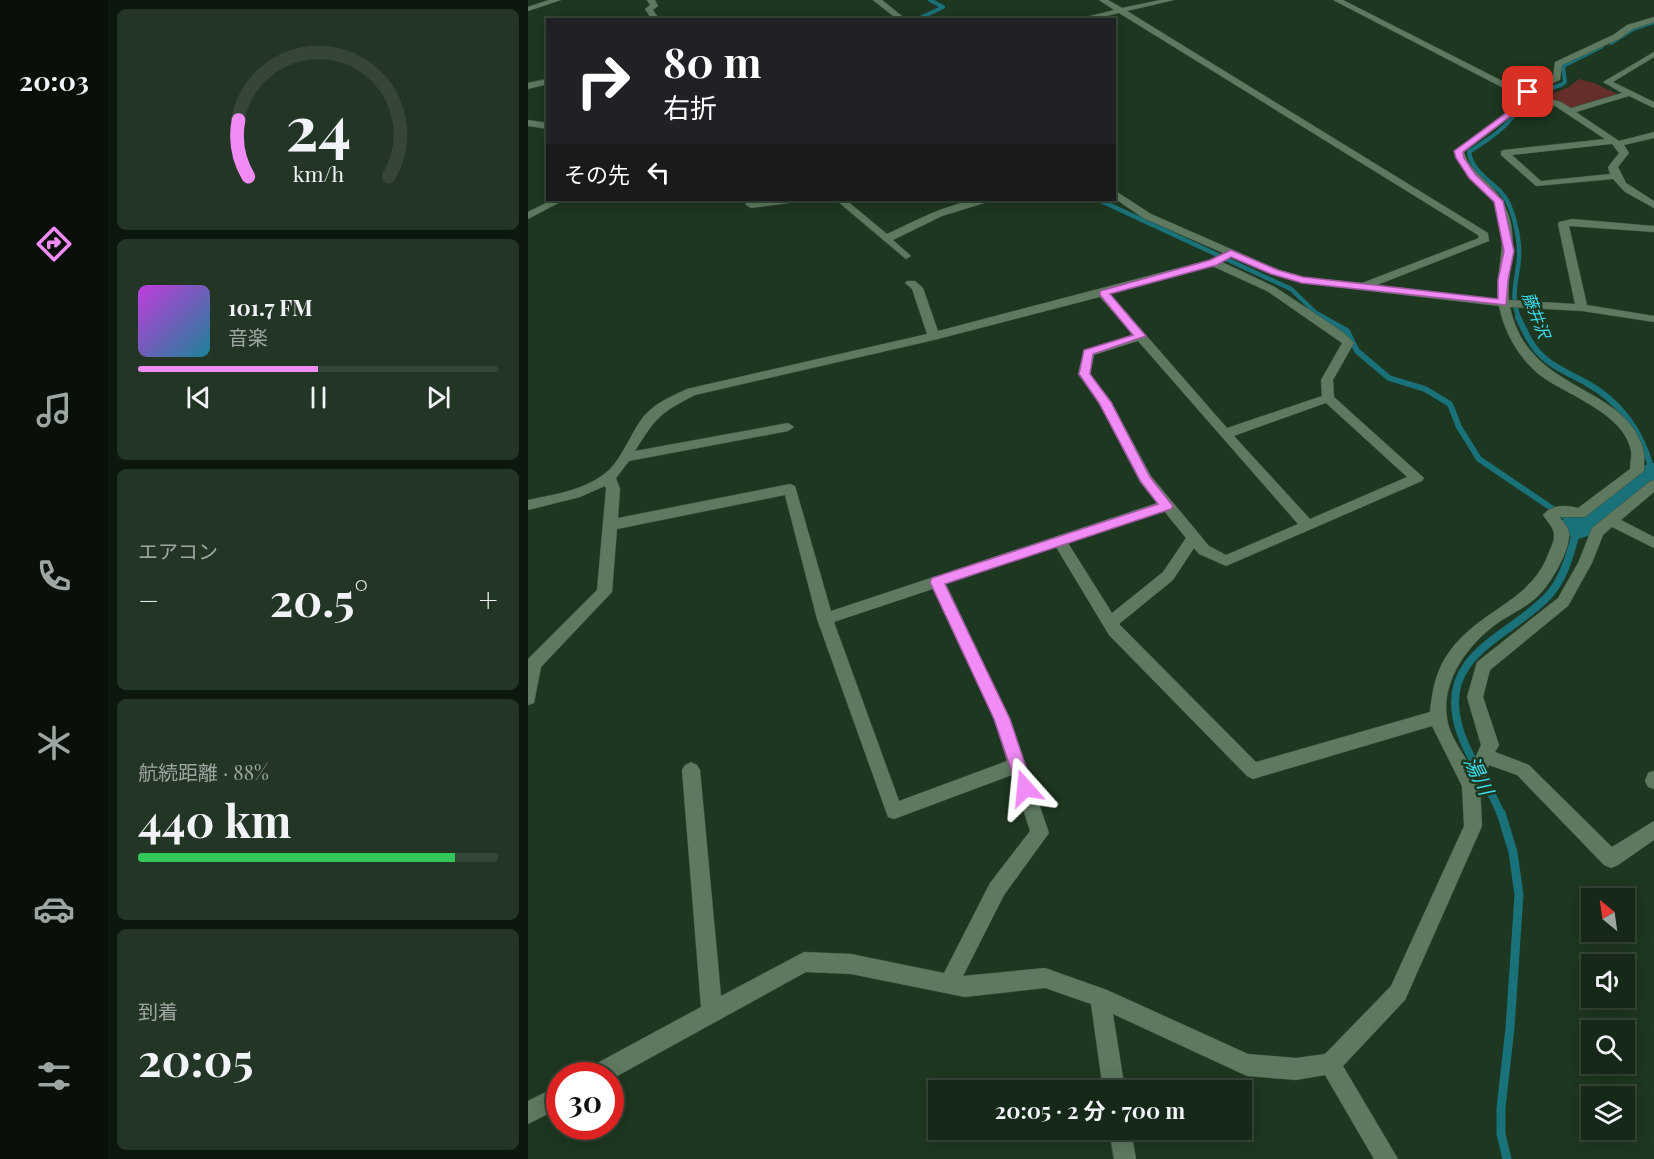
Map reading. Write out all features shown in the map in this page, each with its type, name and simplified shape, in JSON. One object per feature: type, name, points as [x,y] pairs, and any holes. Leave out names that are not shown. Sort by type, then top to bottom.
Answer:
[{"type":"street","points":[[530,5],[557,0]]},
{"type":"street","points":[[651,0],[654,6],[649,9],[655,18]]},
{"type":"street","points":[[877,0],[901,18]]},
{"type":"street","points":[[1103,0],[1483,233],[1485,239],[1365,286]]},
{"type":"street","points":[[1086,18],[1170,0]]},
{"type":"street","points":[[1336,0],[1527,95],[1557,104],[1616,142],[1624,153],[1613,167],[1614,176],[1629,190],[1654,205]]},
{"type":"street","points":[[621,1062],[804,962],[851,964],[965,987],[1046,978],[1100,998],[1246,1065],[1296,1070],[1330,1064],[1398,993],[1473,826],[1471,785],[1443,733],[1438,717],[1441,683],[1451,662],[1464,645],[1492,619],[1518,604],[1534,591],[1551,568],[1562,537],[1560,527],[1550,515],[1562,510],[1580,513],[1637,471],[1639,463],[1638,450],[1630,434],[1615,417],[1588,396],[1561,383],[1531,361],[1509,326],[1503,303],[1503,280],[1509,251],[1499,201],[1472,176],[1460,158],[1459,151],[1509,114],[1512,100],[1527,95],[1557,78],[1558,64],[1616,37],[1629,27],[1654,19]]},
{"type":"street","points":[[1654,54],[1607,82],[1654,105]]},
{"type":"street","points":[[1643,60],[1654,65]]},
{"type":"street","points":[[528,86],[546,82]]},
{"type":"street","points":[[1568,112],[1630,93]]},
{"type":"street","points":[[528,123],[546,126]]},
{"type":"street","points":[[1614,176],[1539,184],[1504,153],[1616,142],[1654,135]]},
{"type":"street","points":[[1116,194],[1147,216],[1275,272],[1302,280],[1503,303],[1581,308],[1654,319]]},
{"type":"street","points":[[528,216],[557,201]]},
{"type":"street","points":[[751,201],[752,205],[782,201]]},
{"type":"street","points":[[842,201],[906,256]]},
{"type":"street","points":[[886,239],[938,214],[985,201]]},
{"type":"street","points":[[1581,308],[1563,224],[1572,222],[1654,230]]},
{"type":"street","points":[[528,505],[571,495],[609,478],[649,418],[663,406],[691,392],[934,336],[1103,293],[1213,262],[1231,253]]},
{"type":"street","points":[[1140,336],[1088,352],[1084,374],[1105,402],[1145,479],[1204,550],[1226,561],[1417,478],[1328,398],[1327,380],[1348,343],[1339,334],[1271,289],[1213,262]]},
{"type":"street","points":[[911,284],[917,288],[934,336]]},
{"type":"street","points":[[1103,293],[1225,434],[1308,525]]},
{"type":"street","points":[[1225,434],[1328,398]]},
{"type":"street","points":[[625,457],[788,427]]},
{"type":"street","points":[[528,698],[531,665],[604,592],[613,489],[609,478]]},
{"type":"street","points":[[1471,785],[1490,745],[1475,697],[1483,667],[1563,602],[1585,563],[1597,532],[1654,484]]},
{"type":"street","points":[[610,525],[790,489],[825,619],[894,811],[1017,765]]},
{"type":"street","points":[[825,619],[1166,506]]},
{"type":"street","points":[[1610,520],[1654,543]]},
{"type":"street","points":[[1110,623],[1168,576],[1193,538]]},
{"type":"street","points":[[1059,542],[1115,631],[1252,771],[1438,717]]},
{"type":"street","points":[[937,582],[1002,719],[1040,833],[997,889],[949,983]]},
{"type":"street","points":[[1485,756],[1523,770],[1611,859],[1654,829]]},
{"type":"street","points":[[692,770],[712,1011]]},
{"type":"street","points":[[1100,998],[1112,1080]]},
{"type":"street","points":[[1330,1064],[1387,1159]]},
{"type":"street","points":[[528,1113],[546,1103]]},
{"type":"street","points":[[1122,1140],[1125,1159]]},
{"type":"shaded area","points":[[1579,79],[1617,94],[1570,108],[1547,96],[1569,87]]},
{"type":"waterway","points":[[920,18],[943,7],[930,0]]},
{"type":"waterway","name":"藤井沢","points":[[1611,43],[1633,29],[1654,22]]},
{"type":"waterway","name":"藤井沢","points":[[1484,142],[1508,123],[1523,97],[1561,85],[1565,82],[1563,66],[1601,47]]},
{"type":"waterway","name":"藤井沢","points":[[1484,142],[1469,152],[1476,168],[1506,199],[1514,219],[1519,246],[1515,288],[1515,303],[1519,318]]},
{"type":"waterway","points":[[1101,201],[1291,289],[1316,313],[1325,318]]},
{"type":"waterway","points":[[1322,317],[1347,331],[1357,351],[1389,378],[1425,389],[1450,404],[1459,427],[1479,459],[1578,526],[1574,539]]},
{"type":"waterway","name":"藤井沢","points":[[1518,317],[1532,345],[1544,358],[1598,390],[1621,410],[1638,433],[1653,476]]},
{"type":"waterway","name":"湯川","points":[[1578,526],[1654,475]]},
{"type":"waterway","name":"湯川","points":[[1501,815],[1460,732],[1455,697],[1460,677],[1470,661],[1484,647],[1534,609],[1554,589],[1562,575],[1575,537]]},
{"type":"waterway","name":"湯川","points":[[1501,813],[1513,852],[1519,895],[1510,1028],[1501,1108],[1501,1134],[1507,1159]]},
{"type":"route","points":[[1025,788],[1002,719],[937,582],[1166,506],[1145,479],[1105,402],[1084,374],[1088,352],[1140,336],[1103,293],[1213,262],[1231,253],[1275,272],[1302,280],[1503,303],[1503,280],[1509,251],[1499,201],[1472,176],[1460,158],[1459,151],[1498,124],[1509,114],[1512,100],[1520,93],[1528,92]]}]
